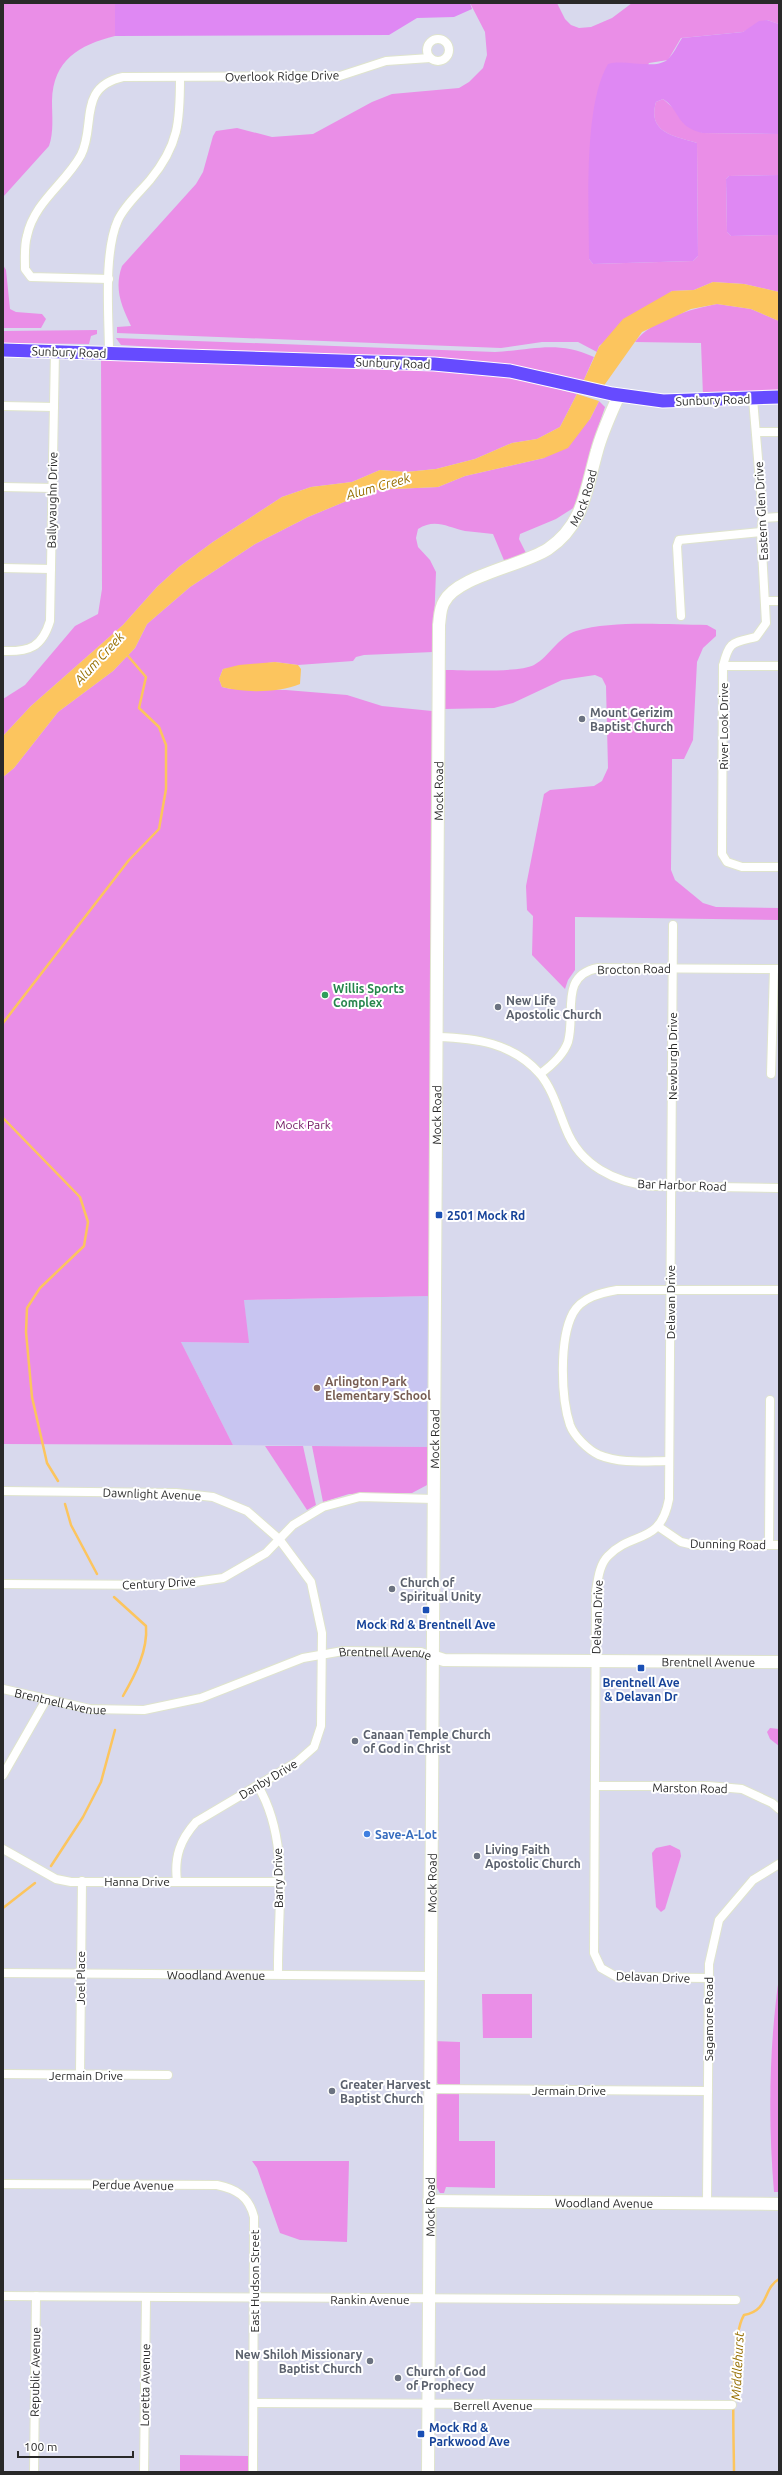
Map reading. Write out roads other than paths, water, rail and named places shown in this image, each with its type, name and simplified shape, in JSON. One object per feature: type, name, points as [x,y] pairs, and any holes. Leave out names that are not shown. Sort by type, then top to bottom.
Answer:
[{"type":"main road","name":"Sunbury Road","points":[[3,350],[442,364],[510,371],[615,394],[663,401],[779,397]]},
{"type":"main road","name":"Mock Road","points":[[428,2472],[432,1656],[440,616],[444,602],[453,590],[477,578],[521,563],[548,548],[572,527],[588,490],[597,452],[615,394]]},
{"type":"main road","name":"Brentnell Avenue","points":[[432,1656],[444,1660],[779,1662]]},
{"type":"main road","name":"Woodland Avenue","points":[[429,2201],[708,2202],[779,2204]]},
{"type":"street","name":"Overlook Ridge Drive","points":[[109,278],[37,277],[27,274],[25,269],[25,246],[30,226],[42,204],[72,170],[82,152],[89,108],[95,95],[108,83],[123,77],[180,78],[340,76],[386,61],[430,58]]},
{"type":"street","points":[[109,354],[109,278],[112,241],[118,219],[159,167],[175,135],[179,124],[180,78]]},
{"type":"street","name":"Ballyvaughn Drive","points":[[3,651],[26,650],[37,645],[46,635],[50,621],[55,351]]},
{"type":"street","name":"Eastern Glen Drive","points":[[753,399],[757,432],[763,518],[761,532],[766,601],[766,623]]},
{"type":"street","points":[[3,406],[54,407]]},
{"type":"street","points":[[757,432],[779,432]]},
{"type":"street","points":[[3,487],[53,488]]},
{"type":"street","points":[[763,518],[779,517]]},
{"type":"street","points":[[681,616],[677,546],[680,540],[761,532]]},
{"type":"street","points":[[3,568],[51,569]]},
{"type":"street","points":[[766,601],[779,601]]},
{"type":"street","name":"River Look Drive","points":[[766,623],[756,638],[733,643],[727,648],[723,666],[722,854],[727,862],[742,867],[779,867]]},
{"type":"street","points":[[723,666],[779,666]]},
{"type":"street","name":"Newburgh Drive","points":[[671,1187],[673,925]]},
{"type":"street","name":"Brocton Road","points":[[540,1074],[561,1056],[568,1042],[572,986],[577,977],[586,970],[598,968],[776,969]]},
{"type":"street","points":[[771,1074],[776,969]]},
{"type":"street","name":"Bar Harbor Road","points":[[437,1037],[467,1038],[494,1043],[514,1053],[540,1074],[551,1091],[574,1144],[591,1164],[610,1176],[638,1185],[671,1187],[779,1188]]},
{"type":"street","name":"Delavan Drive","points":[[671,1187],[669,1499],[666,1514],[659,1527],[608,1557],[599,1573],[596,1591],[594,1946],[596,1961],[608,1974],[617,1977],[708,1978]]},
{"type":"street","points":[[669,1461],[625,1461],[598,1454],[577,1437],[570,1426],[564,1399],[565,1336],[574,1312],[592,1295],[617,1290],[779,1290]]},
{"type":"street","points":[[769,1544],[770,1400]]},
{"type":"street","name":"Dawnlight Avenue","points":[[3,1491],[176,1493],[213,1497],[247,1511],[280,1539],[311,1582],[322,1633],[322,1655]]},
{"type":"street","name":"Century Drive","points":[[3,1584],[174,1585],[223,1578],[266,1553],[293,1525],[323,1507],[360,1497],[434,1499]]},
{"type":"street","name":"Dunning Road","points":[[659,1527],[681,1542],[694,1545],[779,1544]]},
{"type":"street","name":"Brentnell Avenue","points":[[3,1689],[90,1709],[144,1710],[201,1698],[303,1658],[357,1652],[421,1652],[432,1656]]},
{"type":"street","name":"Danby Drive","points":[[177,1881],[177,1853],[184,1836],[196,1822],[297,1762],[314,1747],[321,1726],[322,1655]]},
{"type":"street","points":[[3,1775],[46,1700]]},
{"type":"street","name":"Barry Drive","points":[[258,1786],[272,1813],[278,1852],[278,1974]]},
{"type":"street","name":"Marston Road","points":[[595,1786],[708,1786],[742,1789],[772,1803],[779,1809]]},
{"type":"street","name":"Hanna Drive","points":[[3,1849],[56,1879],[82,1881],[279,1882]]},
{"type":"street","name":"Sagamore Road","points":[[708,2202],[708,1964],[719,1920],[752,1880],[779,1864]]},
{"type":"street","name":"Joel Place","points":[[80,2075],[82,1881]]},
{"type":"street","name":"Woodland Avenue","points":[[3,1973],[430,1976]]},
{"type":"street","name":"Jermain Drive","points":[[3,2074],[168,2075]]},
{"type":"street","name":"Jermain Drive","points":[[430,2089],[708,2091]]},
{"type":"street","name":"Perdue Avenue","points":[[3,2184],[218,2185],[237,2191],[246,2198],[252,2210]]},
{"type":"street","name":"East Hudson Street","points":[[252,2210],[254,2217],[253,2472]]},
{"type":"street","name":"Rankin Avenue","points":[[3,2296],[736,2300]]},
{"type":"street","name":"Republic Avenue","points":[[34,2472],[36,2296]]},
{"type":"street","name":"Loretta Avenue","points":[[144,2472],[146,2297]]},
{"type":"street","name":"Berrell Avenue","points":[[254,2403],[429,2405],[732,2404]]},
{"type":"water","points":[[713,282],[744,284],[779,292],[779,321],[751,309],[717,304],[691,309],[642,332],[603,387],[583,382],[599,347],[623,319],[672,291],[694,290]]},
{"type":"water","name":"Alum Creek","points":[[577,394],[599,401],[590,419],[568,448],[544,458],[465,476],[438,487],[373,490],[308,517],[255,544],[190,587],[147,624],[135,648],[113,671],[58,712],[14,768],[3,777],[3,736],[31,706],[123,625],[157,587],[179,567],[213,542],[282,497],[311,487],[352,482],[380,470],[406,472],[436,469],[475,459],[512,443],[537,439],[560,427]]},
{"type":"water","points":[[275,662],[298,665],[301,669],[300,684],[282,689],[261,691],[222,687],[219,679],[223,669],[239,665]]},
{"type":"waterway","points":[[3,1023],[129,860],[159,829],[166,789],[166,745],[159,727],[139,708],[146,677],[128,656]]},
{"type":"waterway","points":[[3,1118],[80,1197],[88,1222],[84,1246],[40,1288],[27,1308],[26,1332],[32,1397],[47,1463],[58,1481]]},
{"type":"waterway","points":[[65,1504],[71,1525],[97,1574]]},
{"type":"waterway","points":[[114,1597],[146,1626],[143,1654],[132,1680],[123,1696]]},
{"type":"waterway","points":[[51,1866],[83,1817],[101,1782],[115,1730]]},
{"type":"waterway","points":[[3,1908],[35,1883]]},
{"type":"waterway","name":"Middlehurst","points":[[734,2472],[733,2390],[736,2345],[739,2328],[744,2315],[758,2309],[770,2288],[779,2279]]},
{"type":"place","name":"Mount Gerizim Baptist Church","points":[[582,719]]},
{"type":"place","name":"Willis Sports Complex","points":[[325,995]]},
{"type":"place","name":"New Life Apostolic Church","points":[[498,1007]]},
{"type":"place","name":"2501 Mock Rd","points":[[439,1215]]},
{"type":"place","name":"Arlington Park Elementary School","points":[[317,1388]]},
{"type":"place","name":"Church of Spiritual Unity","points":[[392,1589]]},
{"type":"place","name":"Mock Rd & Brentnell Ave","points":[[426,1610]]},
{"type":"place","name":"Brentnell Ave & Delavan Dr","points":[[641,1668]]},
{"type":"place","name":"Canaan Temple Church of God in Christ","points":[[355,1741]]},
{"type":"place","name":"Save-A-Lot","points":[[367,1834]]},
{"type":"place","name":"Living Faith Apostolic Church","points":[[477,1856]]},
{"type":"place","name":"Greater Harvest Baptist Church","points":[[332,2091]]},
{"type":"place","name":"New Shiloh Missionary Baptist Church","points":[[370,2361]]},
{"type":"place","name":"Church of God of Prophecy","points":[[398,2378]]},
{"type":"place","name":"Mock Rd & Parkwood Ave","points":[[421,2434]]},
{"type":"park label","name":"Mock Park","points":[[303,1124]]}]
